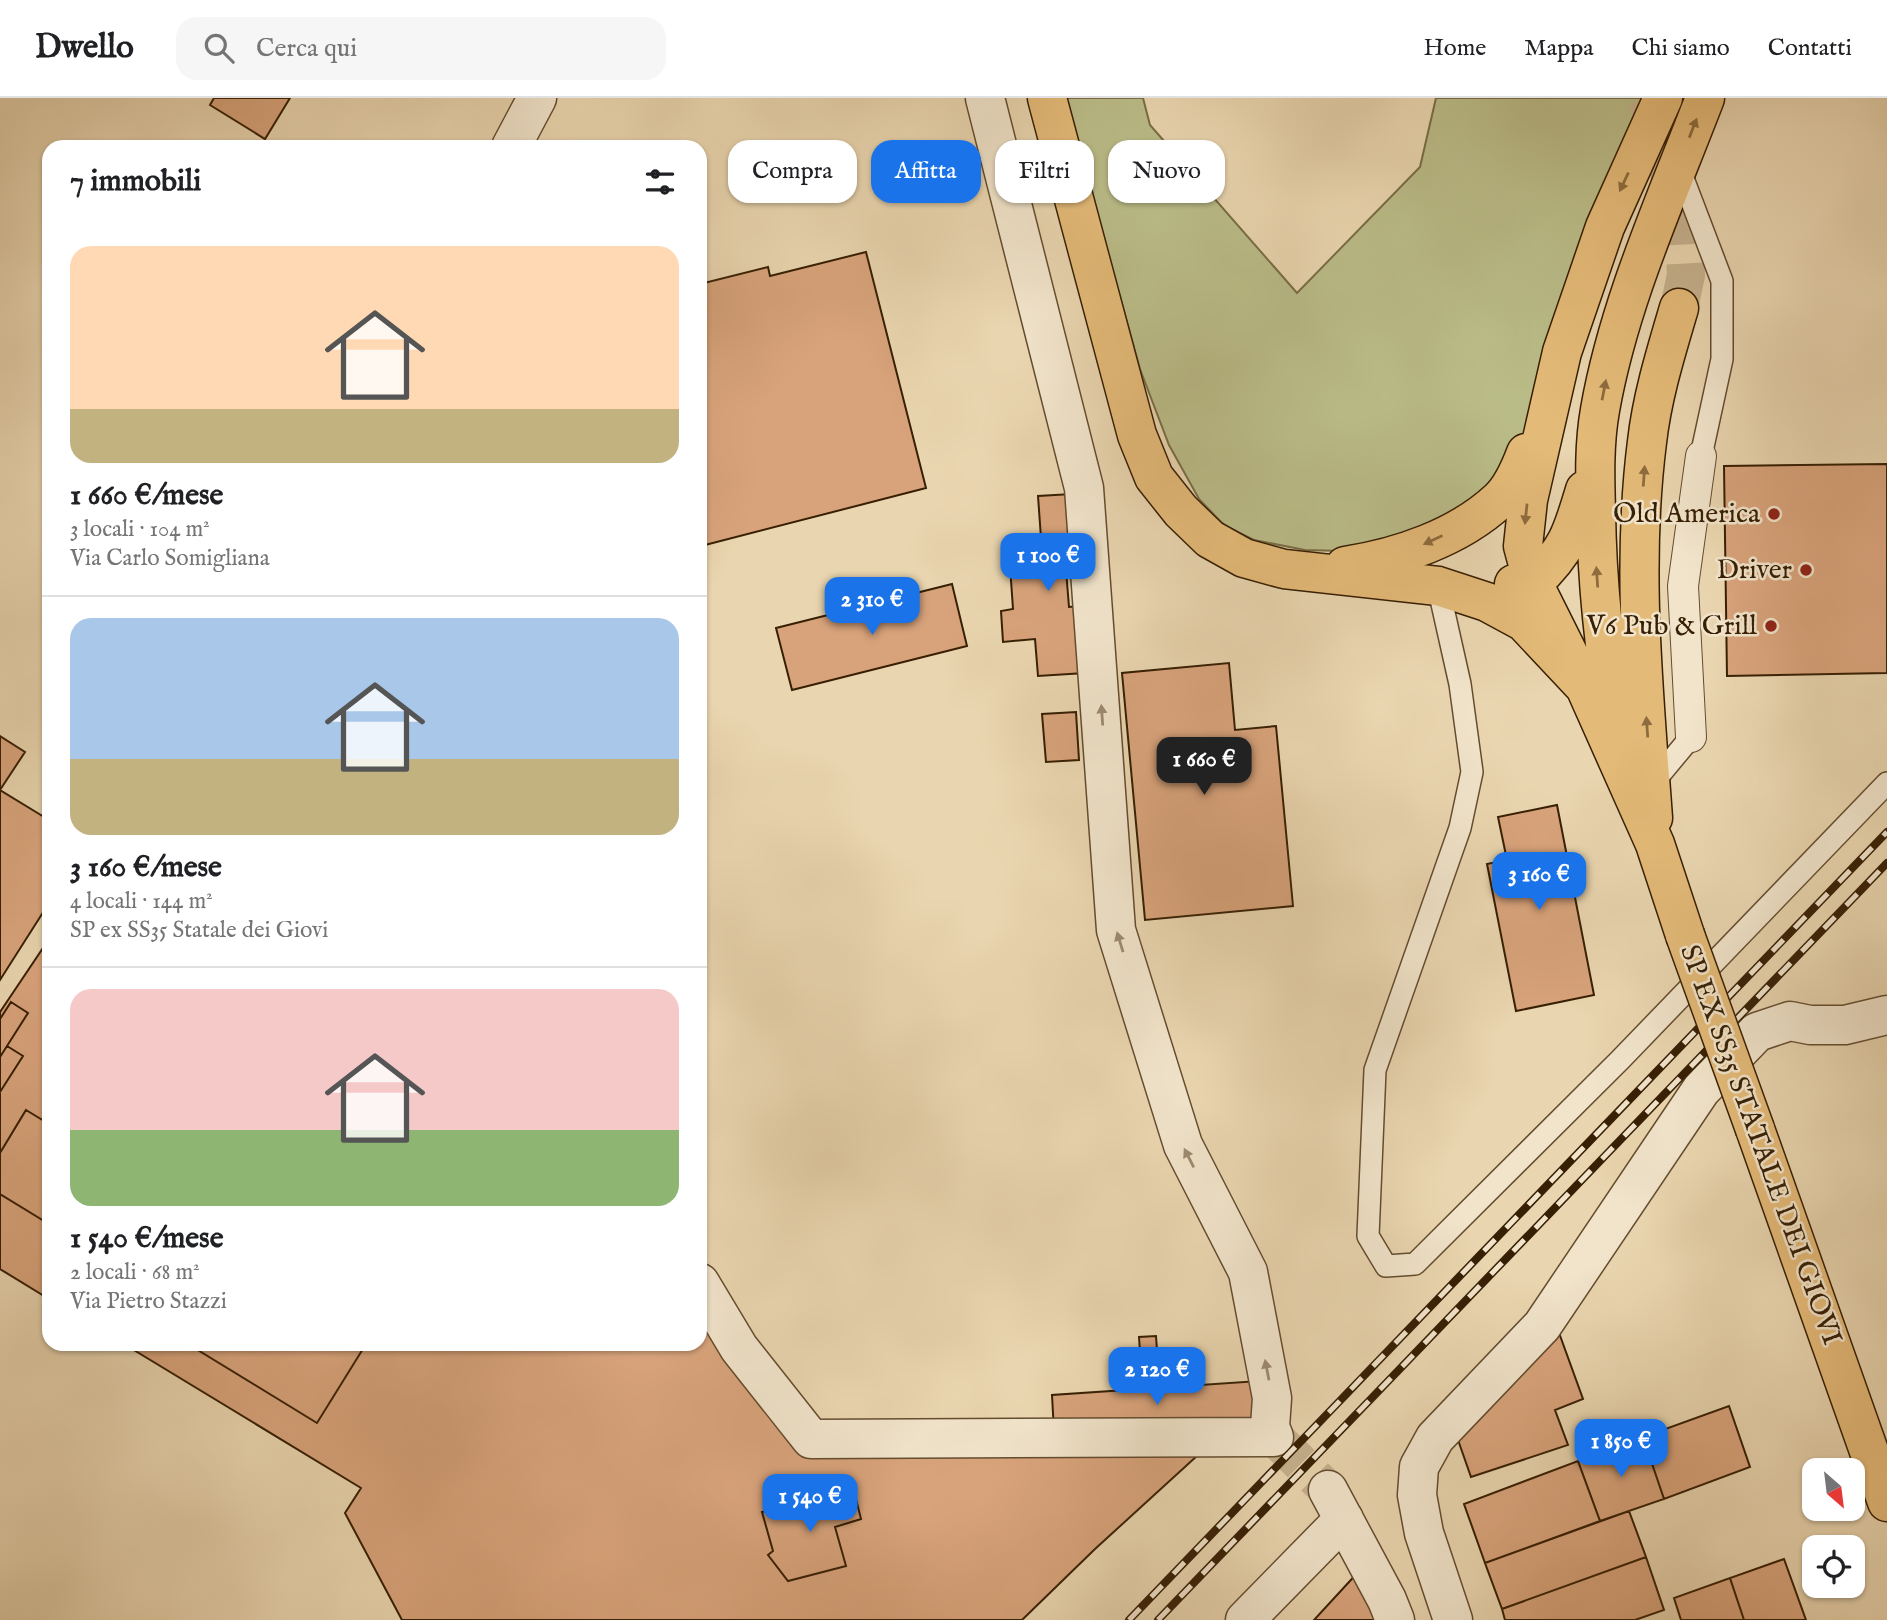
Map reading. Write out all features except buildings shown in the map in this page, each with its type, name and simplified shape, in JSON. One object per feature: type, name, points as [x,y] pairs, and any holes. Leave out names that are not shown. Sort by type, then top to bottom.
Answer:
[{"type":"main road","points":[[1047,98],[1137,435],[1154,477],[1181,511],[1210,539],[1244,558],[1284,569],[1438,586],[1533,583],[1553,565],[1568,543],[1595,457]]},
{"type":"main road","points":[[1319,571],[1376,561],[1429,543],[1464,525],[1500,499],[1521,467],[1605,227],[1663,98]]},
{"type":"main road","points":[[1640,788],[1605,658],[1597,575],[1595,457],[1600,412],[1622,318],[1705,98]]},
{"type":"main road","points":[[1640,788],[1639,606],[1647,441],[1662,365],[1679,308]]},
{"type":"main road","points":[[1562,352],[1528,500],[1523,546],[1533,583],[1640,788]]},
{"type":"main road","points":[[1438,586],[1487,602],[1524,622],[1585,687]]},
{"type":"main road","name":"SP EX SS35 STATALE DEI GIOVI","points":[[1640,788],[1685,935],[1887,1502]]},
{"type":"street","points":[[515,140],[537,98]]},
{"type":"street","points":[[707,1295],[739,1348],[811,1439],[1274,1437],[1270,1427],[1272,1398],[1248,1272],[1183,1145],[1116,930],[1084,488],[985,98]]},
{"type":"street","points":[[1691,737],[1683,586],[1701,456]]},
{"type":"street","points":[[1453,1620],[1424,1533],[1417,1495],[1419,1467],[1435,1438],[1542,1326],[1701,1090],[1757,1032],[1790,1021],[1810,1025],[1845,1025],[1887,1015]]},
{"type":"street","points":[[1245,1620],[1336,1505],[1395,1620]]},
{"type":"lane","points":[[1647,133],[1679,166],[1722,281],[1723,359],[1701,456]]},
{"type":"lane","points":[[1438,586],[1460,684],[1472,772],[1460,828],[1375,1070],[1368,1236],[1386,1266],[1415,1264],[1620,1060],[1887,783]]},
{"type":"lane","points":[[1640,788],[1691,737]]},
{"type":"green space","points":[[1065,98],[1143,98],[1150,125],[1163,140],[1108,140],[1108,203],[1218,203],[1297,293],[1420,167],[1436,98],[1645,98],[1518,455],[1487,495],[1449,519],[1342,551],[1305,550],[1254,540],[1225,526],[1199,499],[1169,445],[1140,369],[1094,203],[1094,140],[1077,140]]},
{"type":"tunnel","points":[[1646,98],[1658,128],[1684,234],[1686,275],[1679,308]]},
{"type":"tunnel","points":[[1274,1437],[1328,1490]]},
{"type":"railway","points":[[1129,1620],[1887,832]]},
{"type":"railway","points":[[1158,1620],[1887,863]]},
{"type":"place","name":"Old America","points":[[1774,514]]},
{"type":"place","name":"Driver","points":[[1806,570]]},
{"type":"place","name":"V6 Pub & Grill","points":[[1771,626]]}]
